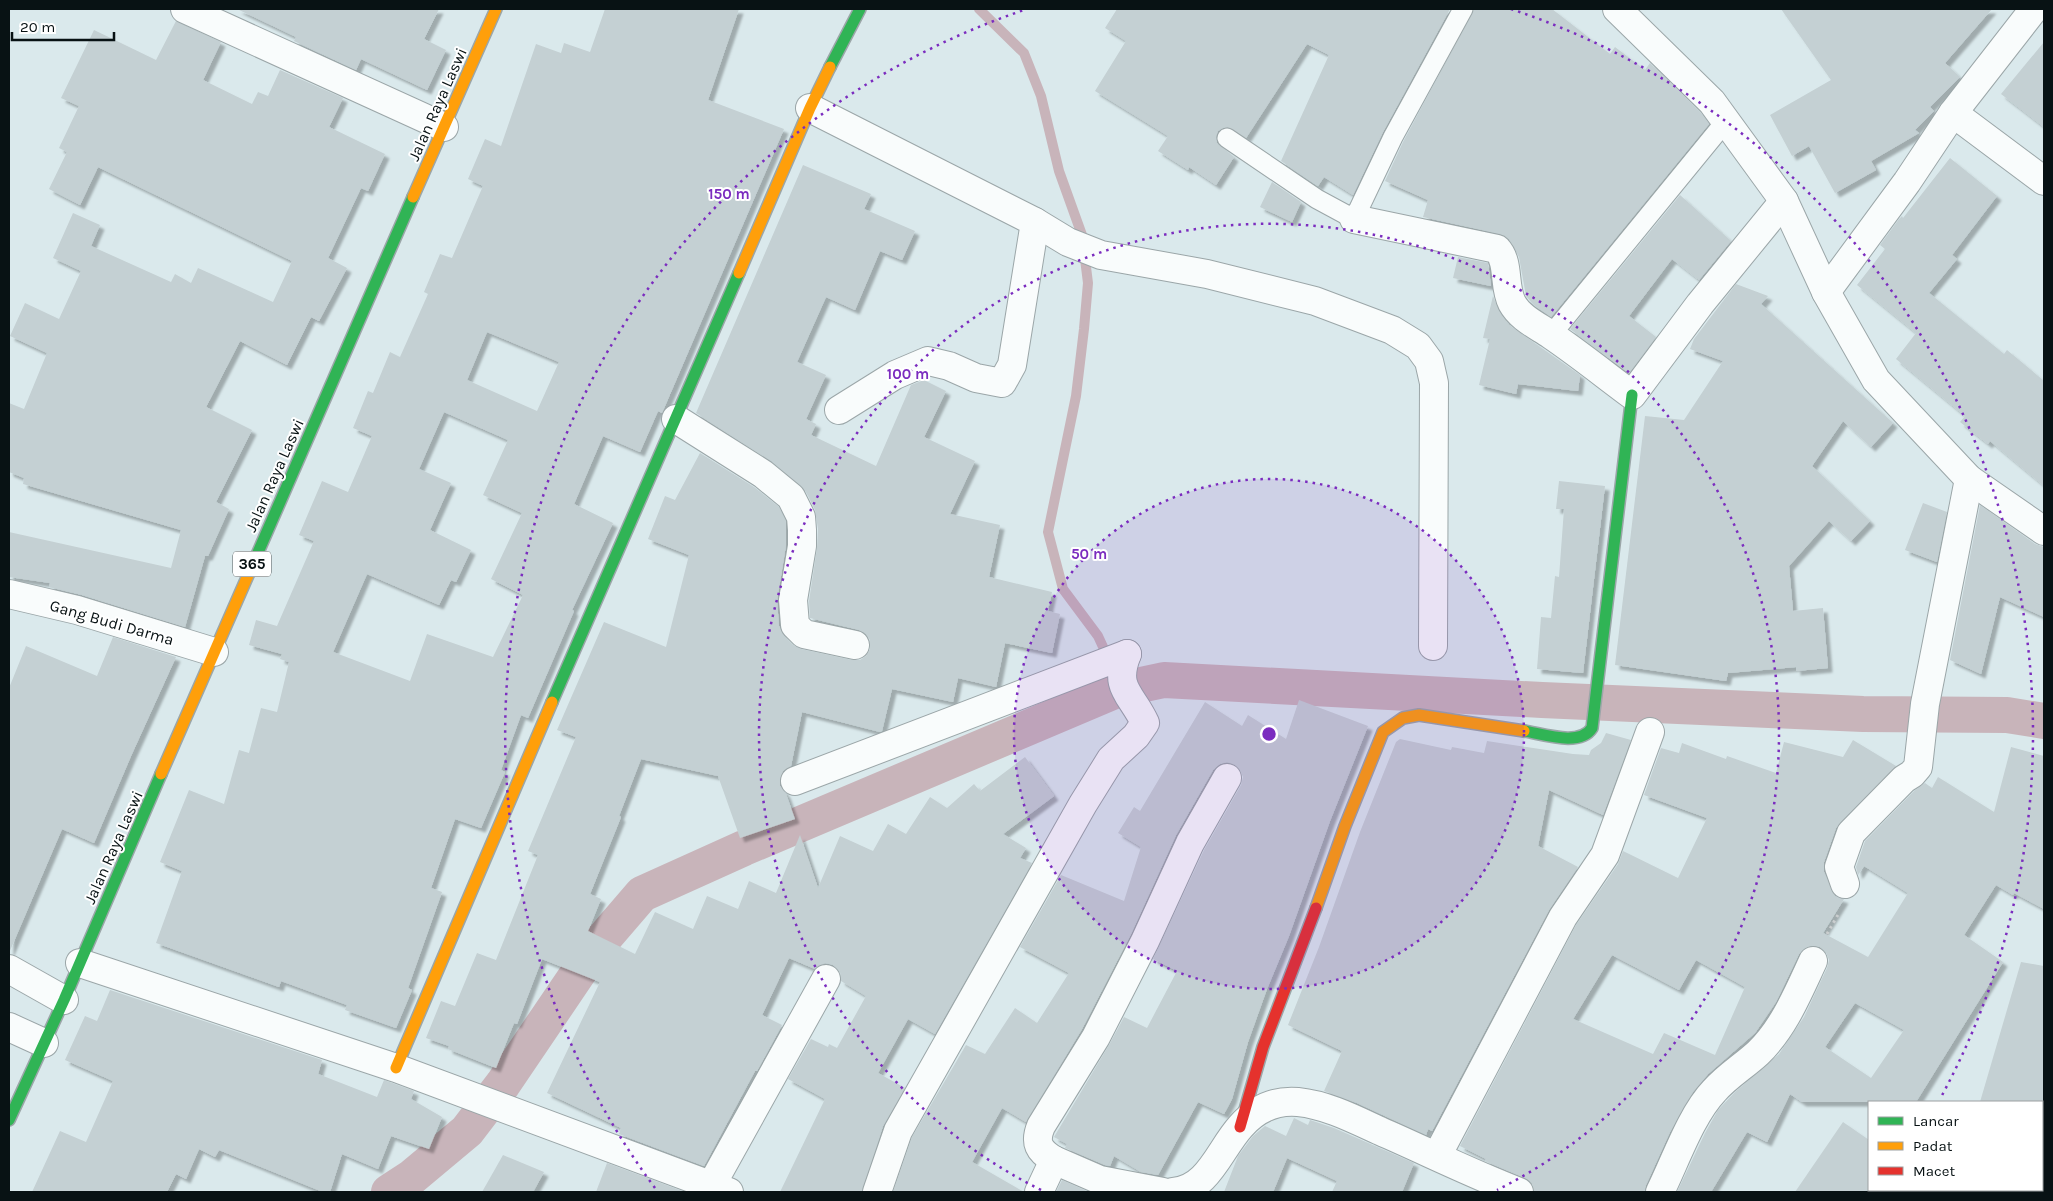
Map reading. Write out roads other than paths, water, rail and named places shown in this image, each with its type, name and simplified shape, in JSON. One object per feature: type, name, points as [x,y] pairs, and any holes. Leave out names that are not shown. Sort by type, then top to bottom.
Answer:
[{"type":"street","points":[[185,9],[444,127]]},
{"type":"street","name":"Jalan Raya Laswi","points":[[9,1120],[64,1000],[214,652],[496,9]]},
{"type":"street","points":[[396,1068],[566,669],[676,420],[810,108],[860,9]]},
{"type":"street","points":[[1617,9],[1712,102],[1784,201],[1826,292],[1876,380],[1969,479],[2044,531]]},
{"type":"street","points":[[1826,292],[1907,182],[1953,114],[2034,9]]},
{"type":"street","points":[[810,108],[1035,222],[1068,242],[1101,255],[1207,274],[1315,301],[1392,330],[1418,346],[1429,361],[1434,383],[1433,646]]},
{"type":"street","points":[[1953,114],[2044,181]]},
{"type":"street","points":[[1240,1127],[1263,1047],[1282,994],[1304,942],[1345,826],[1383,732],[1404,718],[1419,716],[1575,739],[1588,734],[1592,728],[1632,395],[1700,304],[1784,201]]},
{"type":"street","points":[[1354,219],[1498,249],[1503,255],[1507,289],[1513,304],[1525,318],[1632,395]]},
{"type":"street","points":[[839,410],[895,375],[928,361],[949,366],[976,378],[1002,383],[1012,365],[1035,222]]},
{"type":"street","points":[[676,420],[763,474],[791,497],[801,517],[802,530],[802,546],[793,600],[794,625],[804,634],[855,645]]},
{"type":"street","points":[[1845,884],[1839,867],[1851,833],[1904,779],[1918,768],[1925,704],[1969,479]]},
{"type":"street","name":"Gang Budi Darma","points":[[9,594],[77,610],[214,652]]},
{"type":"street","points":[[795,781],[1127,654],[1120,672],[1123,686],[1138,706],[1145,723],[1136,736],[1111,759],[1083,804],[898,1131],[877,1192]]},
{"type":"street","points":[[1437,1156],[1563,917],[1605,855],[1650,732]]},
{"type":"street","points":[[1162,1192],[1100,1180],[1054,1160],[1038,1146],[1038,1133],[1096,1036],[1145,941],[1190,843],[1227,778]]},
{"type":"street","points":[[1660,1192],[1698,1114],[1714,1091],[1759,1052],[1777,1030],[1794,1002],[1813,961]]},
{"type":"street","points":[[80,963],[396,1068],[720,1189],[826,978]]},
{"type":"street","points":[[9,969],[64,1000]]},
{"type":"street","points":[[9,1027],[44,1043]]},
{"type":"street","points":[[1173,1192],[1181,1192],[1198,1184],[1210,1171],[1240,1127],[1260,1109],[1296,1102],[1331,1109],[1519,1192]]},
{"type":"street","points":[[1039,1192],[1054,1160]]},
{"type":"lane","points":[[1227,138],[1317,199],[1354,219],[1393,137],[1463,9]]},
{"type":"lane","points":[[1551,335],[1726,121]]},
{"type":"waterway","points":[[979,9],[1024,53],[1041,96],[1059,171],[1082,235],[1088,283],[1084,329],[1076,396],[1048,532],[1063,589],[1098,636],[1109,660]]},
{"type":"waterway","points":[[389,1192],[412,1177],[467,1131],[503,1084],[593,951],[642,894],[744,848],[1117,690],[1164,680],[1542,700],[1863,714],[2007,715],[2044,721]]}]
